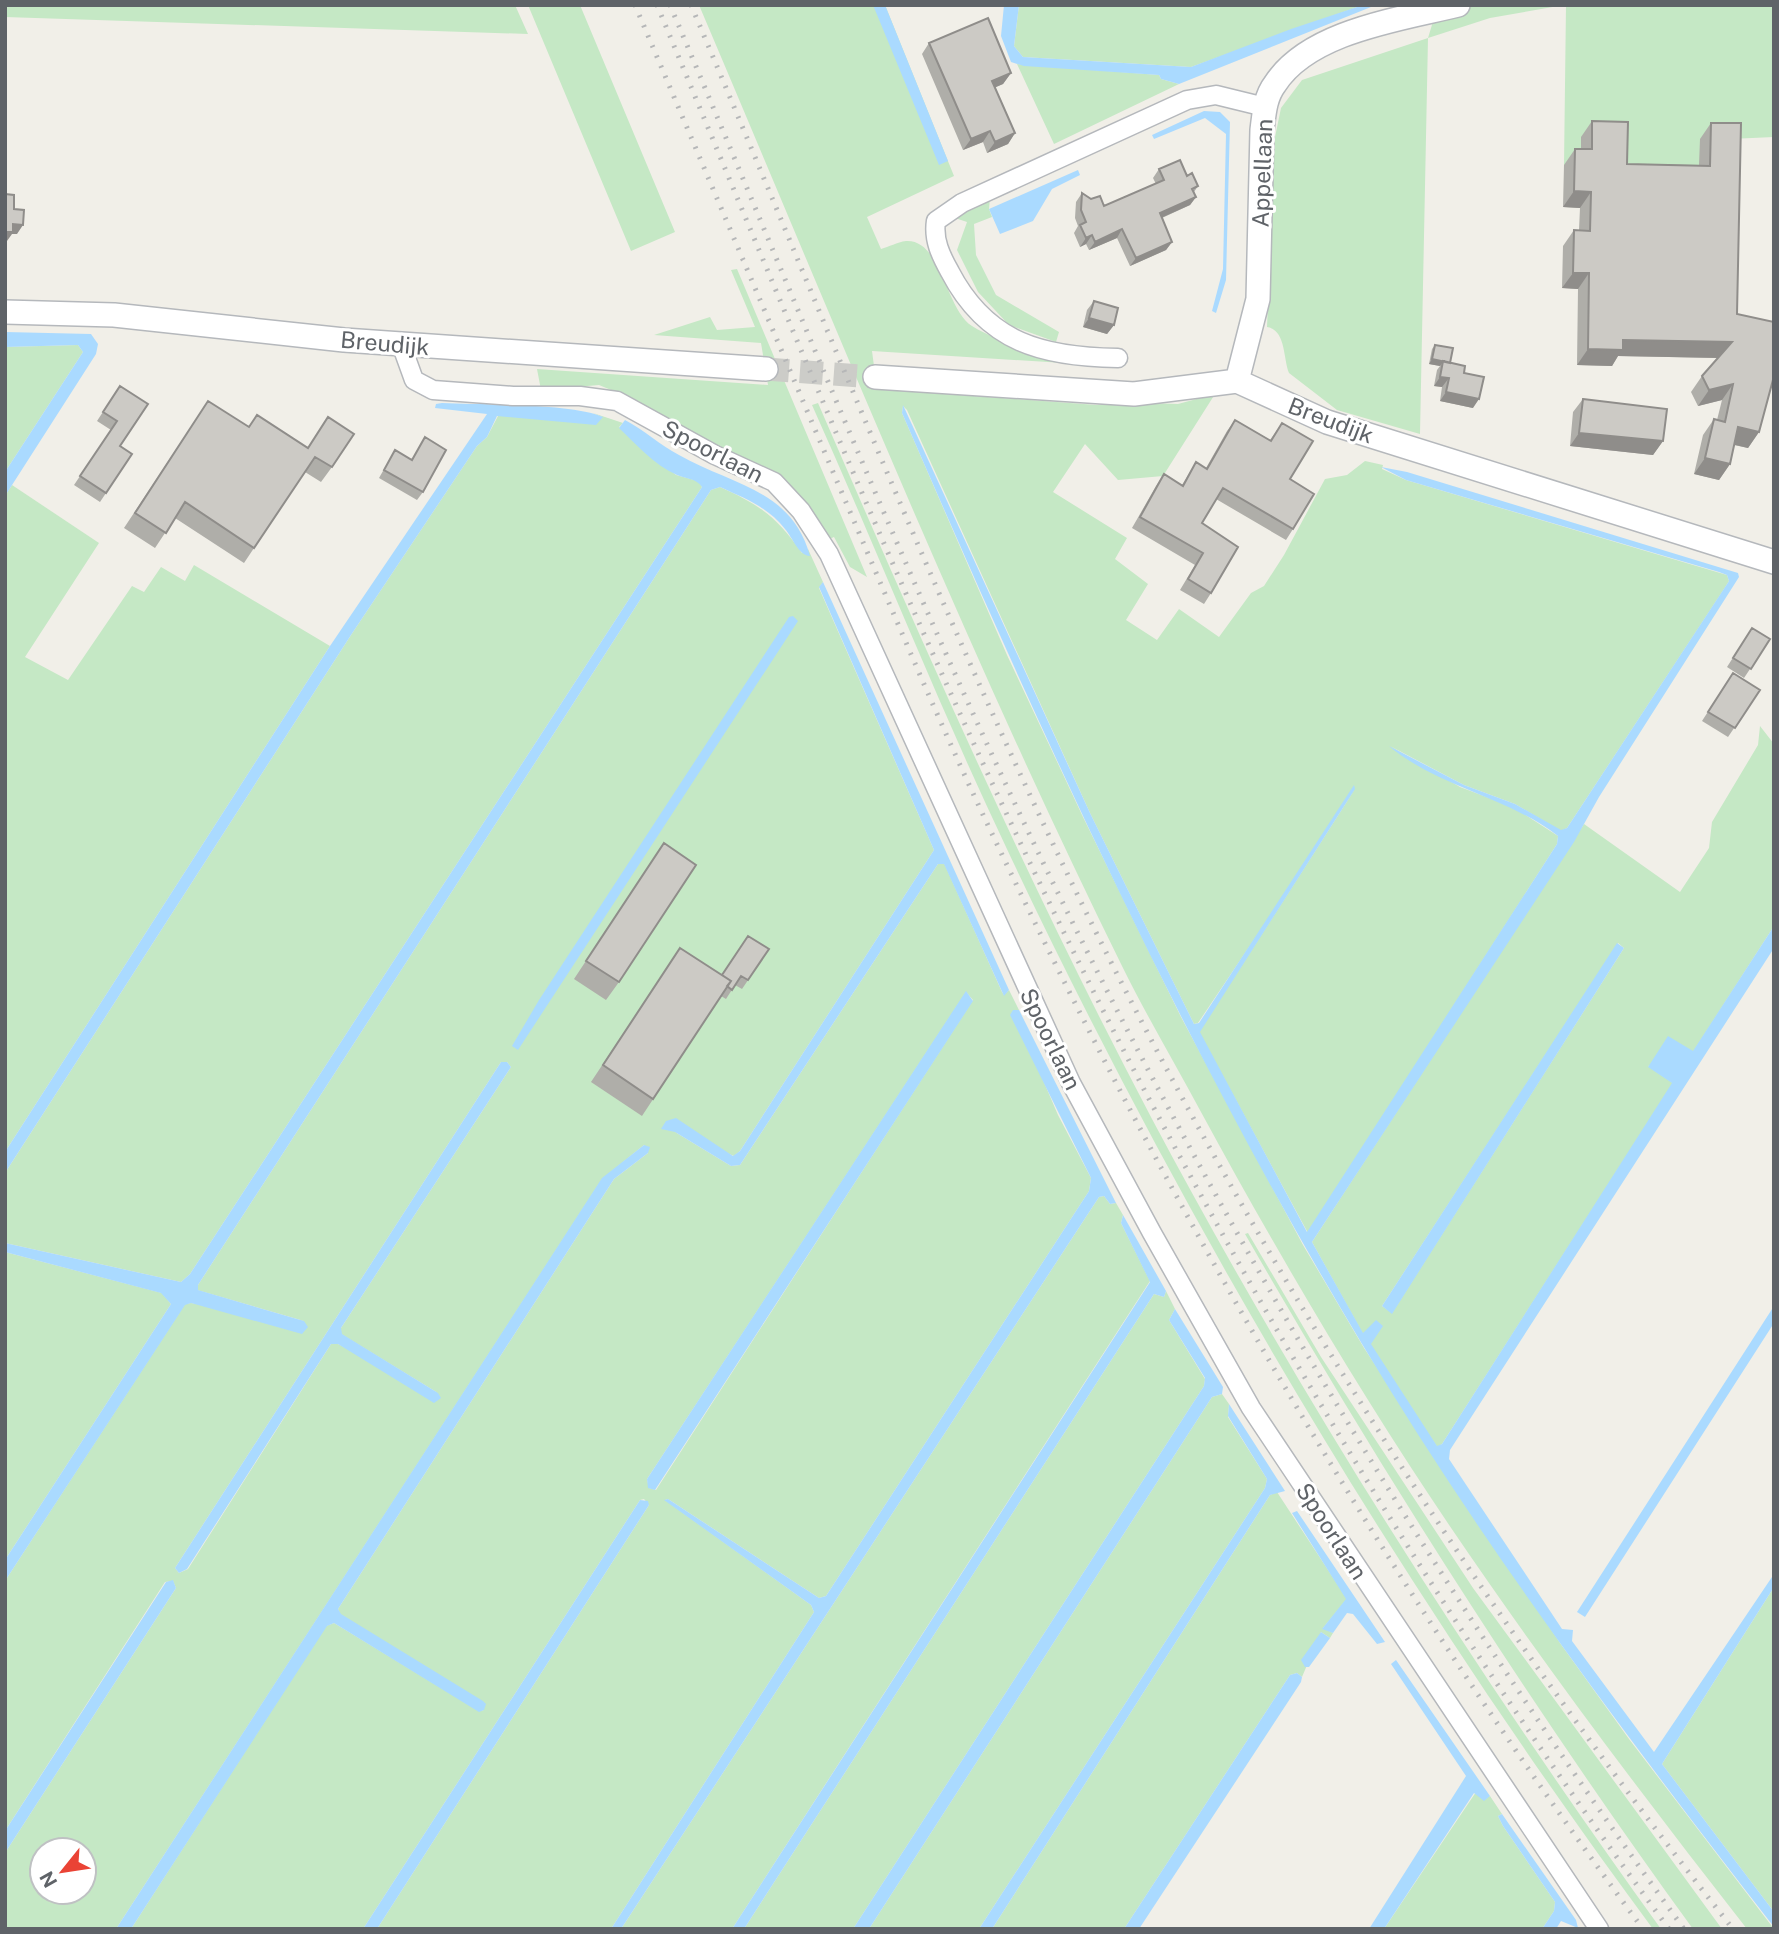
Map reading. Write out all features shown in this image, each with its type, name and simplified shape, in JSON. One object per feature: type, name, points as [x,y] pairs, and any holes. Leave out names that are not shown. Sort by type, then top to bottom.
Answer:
[{"type":"street","name":"Appellaan","points":[[1237,381],[1258,299],[1265,107],[1273,85],[1292,63],[1319,46],[1346,34],[1446,7]]},
{"type":"street","points":[[1118,358],[1048,353],[1000,332],[974,309],[951,275],[934,232],[936,221],[962,203],[1187,100],[1216,95],[1265,107]]},
{"type":"street","name":"Breudijk","points":[[5,312],[114,315],[401,344],[766,369]]},
{"type":"street","name":"Spoorlaan","points":[[401,344],[409,373],[423,386],[447,392],[580,396],[617,401],[715,455],[774,482],[801,511],[829,554],[1072,1083],[1231,1373],[1418,1661],[1599,1929]]},
{"type":"street","points":[[875,377],[1134,394],[1237,381]]},
{"type":"street","name":"Breudijk","points":[[1237,381],[1327,422],[1774,562]]},
{"type":"green space","points":[[5,5],[515,5],[528,34],[5,17]]},
{"type":"green space","points":[[528,5],[580,5],[675,232],[631,251]]},
{"type":"green space","points":[[699,5],[885,5],[954,176],[867,217],[881,249],[906,241],[918,243],[928,251],[963,317],[988,335],[1040,352],[1112,366],[872,351],[877,389],[1097,405],[1117,402],[1178,404],[1215,394],[1163,476],[1118,480],[1085,444],[1053,492],[1127,538],[1115,559],[1148,584],[1126,620],[1157,640],[1179,609],[1219,637],[1251,593],[1264,586],[1325,479],[1347,475],[1365,461],[1383,465],[1382,469],[1406,480],[1727,575],[1729,581],[1724,589],[1567,828],[1561,831],[1515,804],[1464,785],[1390,746],[1460,787],[1513,807],[1558,836],[1557,844],[1308,1233],[1199,1032],[1355,789],[1198,1023],[1194,1024],[1090,813],[903,406],[902,413],[1007,655],[1083,817],[1181,1017],[1303,1245],[1364,1348],[1560,1643],[1629,1739],[1774,1929],[1747,1929],[1615,1758],[1520,1627],[1374,1410],[1234,1173],[1131,984],[1010,729],[904,488]]},
{"type":"green space","points":[[1019,5],[1363,5],[1191,67],[1023,57],[1014,46]]},
{"type":"green space","points":[[1438,5],[1564,5],[1490,18],[1428,38]]},
{"type":"green space","points":[[1566,5],[1774,5],[1774,137],[1730,139],[1699,182],[1564,165]]},
{"type":"green space","points":[[1428,38],[1420,434],[1337,410],[1289,373],[1281,339],[1278,333],[1267,327],[1275,137],[1281,108],[1302,80]]},
{"type":"green space","points":[[1017,64],[1159,75],[1161,79],[1179,84],[1054,144]]},
{"type":"green space","points":[[990,198],[989,209],[992,217],[974,224],[976,255],[996,295],[1059,332],[1056,342],[1009,325],[978,292],[957,250],[967,222],[955,218],[967,206]]},
{"type":"green space","points":[[737,269],[867,577],[850,567],[834,537],[827,540],[785,485],[662,422],[640,402],[599,385],[541,390],[537,369],[768,385],[761,343],[654,335],[710,317],[717,330],[755,327],[731,270]]},
{"type":"green space","points":[[78,345],[83,352],[5,472],[5,347]]},
{"type":"green space","points":[[818,403],[937,674],[1020,854],[1107,1031],[1209,1224],[1330,1431],[1457,1633],[1661,1929],[1653,1929],[1472,1671],[1303,1404],[1223,1267],[1147,1129],[1006,847],[812,405]]},
{"type":"green space","points":[[593,413],[623,423],[619,427],[676,475],[698,481],[702,487],[190,1274],[181,1282],[5,1243],[5,1173],[351,635],[477,446],[487,437],[498,416],[602,417]]},
{"type":"green space","points":[[12,485],[99,543],[25,657],[68,680],[132,586],[144,592],[161,567],[185,581],[194,565],[330,646],[5,1152],[5,496]]},
{"type":"green space","points":[[720,487],[767,513],[802,553],[808,549],[823,582],[819,588],[934,850],[740,1151],[734,1156],[675,1132],[731,1166],[740,1165],[938,864],[944,863],[1002,992],[1004,995],[1009,990],[1019,1010],[1013,1010],[1058,1115],[1091,1178],[1089,1191],[826,1596],[819,1598],[668,1499],[665,1500],[811,1605],[814,1612],[611,1929],[377,1929],[649,1505],[644,1499],[640,1500],[363,1929],[131,1929],[326,1626],[334,1623],[479,1711],[484,1710],[340,1614],[338,1609],[614,1179],[648,1153],[644,1145],[602,1179],[116,1929],[5,1929],[5,1853],[176,1588],[173,1581],[165,1582],[5,1831],[5,1581],[185,1304],[304,1321],[197,1290],[711,490]],"holes":[[[966,992],[973,1000],[656,1490],[649,1488],[647,1479]],[[501,1062],[507,1062],[511,1067],[341,1328],[341,1334],[438,1393],[338,1344],[331,1344],[188,1569],[179,1573],[175,1568]]]},
{"type":"green space","points":[[1760,726],[1774,744],[1774,926],[1693,1052],[1648,1066],[1673,1083],[1442,1444],[1437,1447],[1363,1334],[1312,1242],[1584,824],[1680,892],[1709,848],[1712,822],[1758,745]],"holes":[[[1618,943],[1624,948],[1392,1313],[1382,1306]]]},
{"type":"green space","points":[[1104,1196],[1110,1204],[1116,1203],[1123,1215],[1121,1223],[1150,1281],[732,1929],[621,1929],[1099,1197]]},
{"type":"green space","points":[[1248,1233],[1321,1357],[1473,1588],[1722,1929],[1693,1929],[1574,1760],[1404,1500],[1297,1324],[1245,1234]]},
{"type":"green space","points":[[5,1252],[162,1293],[171,1304],[5,1560]]},
{"type":"green space","points":[[1166,1291],[1175,1309],[1169,1320],[1205,1379],[1204,1386],[853,1929],[744,1929],[1154,1294],[1164,1297]]},
{"type":"green space","points":[[1222,1394],[1229,1404],[1228,1417],[1267,1479],[1265,1488],[979,1929],[869,1929],[1212,1397]]},
{"type":"green space","points":[[1277,1492],[1347,1599],[1323,1628],[1333,1633],[1330,1638],[1321,1632],[1302,1677],[1297,1673],[1290,1675],[1124,1929],[992,1929],[1270,1495]]},
{"type":"green space","points":[[1774,1587],[1774,1912],[1662,1764]]},
{"type":"green space","points":[[1476,1792],[1486,1798],[1490,1796],[1502,1814],[1498,1816],[1503,1826],[1555,1902],[1554,1911],[1542,1929],[1384,1929]]},
{"type":"water","points":[[873,5],[885,5],[948,161],[939,165]]},
{"type":"water","points":[[1004,5],[1019,5],[1014,46],[1023,57],[1191,67],[1291,29],[1363,5],[1376,5],[1179,84],[1161,79],[1159,75],[1024,66],[1011,62],[1001,36]]},
{"type":"water","points":[[1204,111],[1220,112],[1230,122],[1226,280],[1216,313],[1212,311],[1223,269],[1226,134],[1205,118],[1154,139],[1152,135]]},
{"type":"water","points":[[1078,170],[1080,175],[1052,189],[1033,221],[1000,234],[989,209]]},
{"type":"water","points":[[5,332],[91,334],[98,344],[96,354],[5,496],[5,472],[83,352],[78,345],[5,347]]},
{"type":"water","points":[[436,404],[548,407],[588,412],[603,417],[596,425],[497,416],[487,437],[477,446],[351,635],[5,1173],[5,1152],[330,646],[487,414],[435,408]]},
{"type":"water","points":[[903,405],[1090,813],[1194,1024],[1199,1023],[1354,785],[1355,789],[1200,1032],[1307,1232],[1557,844],[1558,836],[1538,823],[1428,771],[1389,746],[1464,785],[1515,804],[1561,830],[1567,828],[1729,581],[1727,575],[1719,572],[1406,480],[1381,467],[1407,472],[1738,573],[1739,577],[1599,797],[1574,842],[1312,1242],[1363,1333],[1376,1320],[1383,1326],[1371,1344],[1437,1446],[1442,1444],[1672,1083],[1648,1067],[1668,1036],[1693,1051],[1774,926],[1774,948],[1450,1450],[1449,1459],[1562,1629],[1573,1630],[1572,1641],[1654,1752],[1774,1574],[1774,1587],[1662,1764],[1774,1912],[1774,1927],[1612,1714],[1507,1569],[1409,1420],[1297,1232],[1174,1003],[1061,769],[902,413]]},
{"type":"water","points":[[625,420],[679,455],[739,482],[774,503],[789,516],[801,534],[810,556],[799,549],[778,521],[763,509],[720,487],[711,490],[198,1285],[198,1290],[304,1321],[308,1327],[302,1334],[191,1303],[185,1305],[5,1581],[5,1560],[171,1304],[161,1293],[5,1252],[5,1243],[181,1282],[190,1274],[702,487],[694,480],[669,471],[646,454],[619,428]]},
{"type":"water","points":[[823,582],[1009,990],[1004,996],[944,864],[938,864],[740,1165],[731,1166],[675,1132],[661,1129],[666,1121],[676,1118],[733,1156],[740,1151],[934,850],[819,587]]},
{"type":"water","points":[[793,616],[798,621],[518,1050],[512,1046],[539,1000],[789,617]]},
{"type":"water","points":[[1617,943],[1624,948],[1392,1314],[1382,1306]]},
{"type":"water","points":[[966,991],[973,1001],[655,1490],[648,1488],[647,1479]]},
{"type":"water","points":[[1013,1010],[1019,1010],[1116,1203],[1110,1204],[1104,1196],[1099,1197],[621,1929],[611,1929],[814,1612],[811,1605],[664,1500],[668,1499],[819,1598],[826,1596],[1089,1191],[1091,1178],[1010,1015]]},
{"type":"water","points":[[501,1062],[507,1062],[511,1067],[341,1328],[342,1334],[438,1393],[441,1398],[434,1403],[338,1344],[331,1344],[187,1569],[179,1573],[175,1568]]},
{"type":"water","points":[[644,1145],[650,1147],[648,1153],[614,1179],[338,1609],[341,1614],[483,1701],[486,1704],[484,1710],[479,1712],[334,1623],[327,1626],[131,1929],[116,1929],[602,1178]]},
{"type":"water","points":[[1123,1215],[1166,1291],[1164,1297],[1154,1294],[744,1929],[732,1929],[1150,1282],[1121,1223]]},
{"type":"water","points":[[1774,1306],[1774,1323],[1585,1617],[1577,1612]]},
{"type":"water","points":[[1175,1309],[1223,1387],[1222,1394],[1212,1397],[869,1929],[853,1929],[1204,1386],[1205,1378],[1169,1320]]},
{"type":"water","points":[[1229,1404],[1285,1491],[1270,1495],[992,1929],[979,1929],[1265,1488],[1267,1479],[1228,1416]]},
{"type":"water","points":[[640,1500],[648,1501],[649,1505],[377,1929],[363,1929]]},
{"type":"water","points":[[1297,1511],[1385,1642],[1377,1644],[1353,1614],[1347,1613],[1333,1633],[1322,1629],[1346,1599],[1292,1513]]},
{"type":"water","points":[[173,1580],[176,1588],[5,1853],[5,1831],[166,1582]]},
{"type":"water","points":[[1321,1632],[1330,1638],[1309,1667],[1305,1667],[1301,1660]]},
{"type":"water","points":[[1396,1660],[1490,1796],[1484,1801],[1474,1793],[1384,1929],[1369,1929],[1466,1776],[1391,1664]]},
{"type":"water","points":[[1297,1673],[1302,1677],[1301,1682],[1139,1929],[1124,1929],[1290,1675]]},
{"type":"water","points":[[1502,1814],[1576,1920],[1578,1928],[1561,1921],[1556,1929],[1542,1929],[1554,1911],[1555,1902],[1503,1826],[1498,1816]]},
{"type":"building","points":[[988,18],[1011,73],[992,81],[1015,133],[995,142],[990,131],[971,139],[929,43]]},
{"type":"building","points":[[1592,121],[1628,122],[1627,164],[1710,166],[1711,123],[1741,123],[1737,314],[1774,322],[1774,376],[1759,432],[1738,427],[1730,464],[1705,458],[1714,419],[1725,422],[1733,384],[1709,390],[1702,376],[1732,342],[1623,340],[1623,350],[1588,349],[1589,273],[1573,273],[1574,230],[1590,231],[1591,192],[1574,191],[1575,149],[1592,149]]},
{"type":"building","points":[[1180,160],[1187,176],[1192,173],[1198,186],[1192,189],[1196,197],[1160,213],[1172,242],[1136,258],[1122,229],[1095,242],[1092,235],[1086,238],[1080,225],[1086,222],[1081,210],[1082,193],[1091,199],[1100,196],[1104,206],[1164,180],[1159,169]]},
{"type":"building","points":[[5,194],[14,195],[14,209],[24,210],[23,225],[13,224],[13,232],[5,232]]},
{"type":"building","points":[[1094,301],[1118,308],[1114,325],[1089,318]]},
{"type":"building","points":[[1435,345],[1453,348],[1450,363],[1432,359]]},
{"type":"building","points":[[1443,361],[1465,366],[1464,373],[1484,377],[1479,399],[1446,392],[1449,378],[1440,377]]},
{"type":"building","points":[[120,386],[148,404],[120,446],[132,454],[106,493],[80,476],[117,421],[103,412]]},
{"type":"building","points":[[1583,399],[1667,409],[1663,441],[1579,433]]},
{"type":"building","points":[[208,401],[249,427],[257,415],[308,448],[328,417],[354,434],[332,467],[315,457],[254,548],[185,502],[166,533],[135,513]]},
{"type":"building","points":[[1235,420],[1271,441],[1282,423],[1313,441],[1290,479],[1314,494],[1293,529],[1223,488],[1202,523],[1238,547],[1211,593],[1188,579],[1203,553],[1140,517],[1164,474],[1183,486],[1196,462],[1207,469]]},
{"type":"building","points":[[425,437],[446,450],[423,492],[384,470],[395,450],[412,460]]},
{"type":"building","points":[[1752,628],[1770,639],[1751,669],[1733,658]]},
{"type":"building","points":[[1733,673],[1760,690],[1735,728],[1708,712]]},
{"type":"building","points":[[664,843],[696,865],[619,982],[586,961]]},
{"type":"building","points":[[748,936],[769,949],[748,980],[741,976],[732,990],[727,986],[731,981],[722,975]]},
{"type":"building","points":[[680,948],[731,981],[653,1099],[603,1065]]},
{"type":"tunnel","points":[[766,369],[875,377]]},
{"type":"railway","points":[[635,5],[953,750],[1064,982],[1137,1123],[1292,1400],[1375,1535],[1550,1800],[1643,1929]]},
{"type":"railway","points":[[657,5],[894,567],[995,788],[1114,1033],[1258,1298],[1414,1556],[1581,1807],[1669,1929]]},
{"type":"railway","points":[[670,5],[927,611],[1037,849],[1160,1092],[1298,1339],[1370,1460],[1523,1697],[1684,1929]]},
{"type":"railway","points":[[691,5],[979,684],[1083,906],[1152,1041],[1301,1306],[1464,1562],[1640,1809],[1733,1929]]}]
